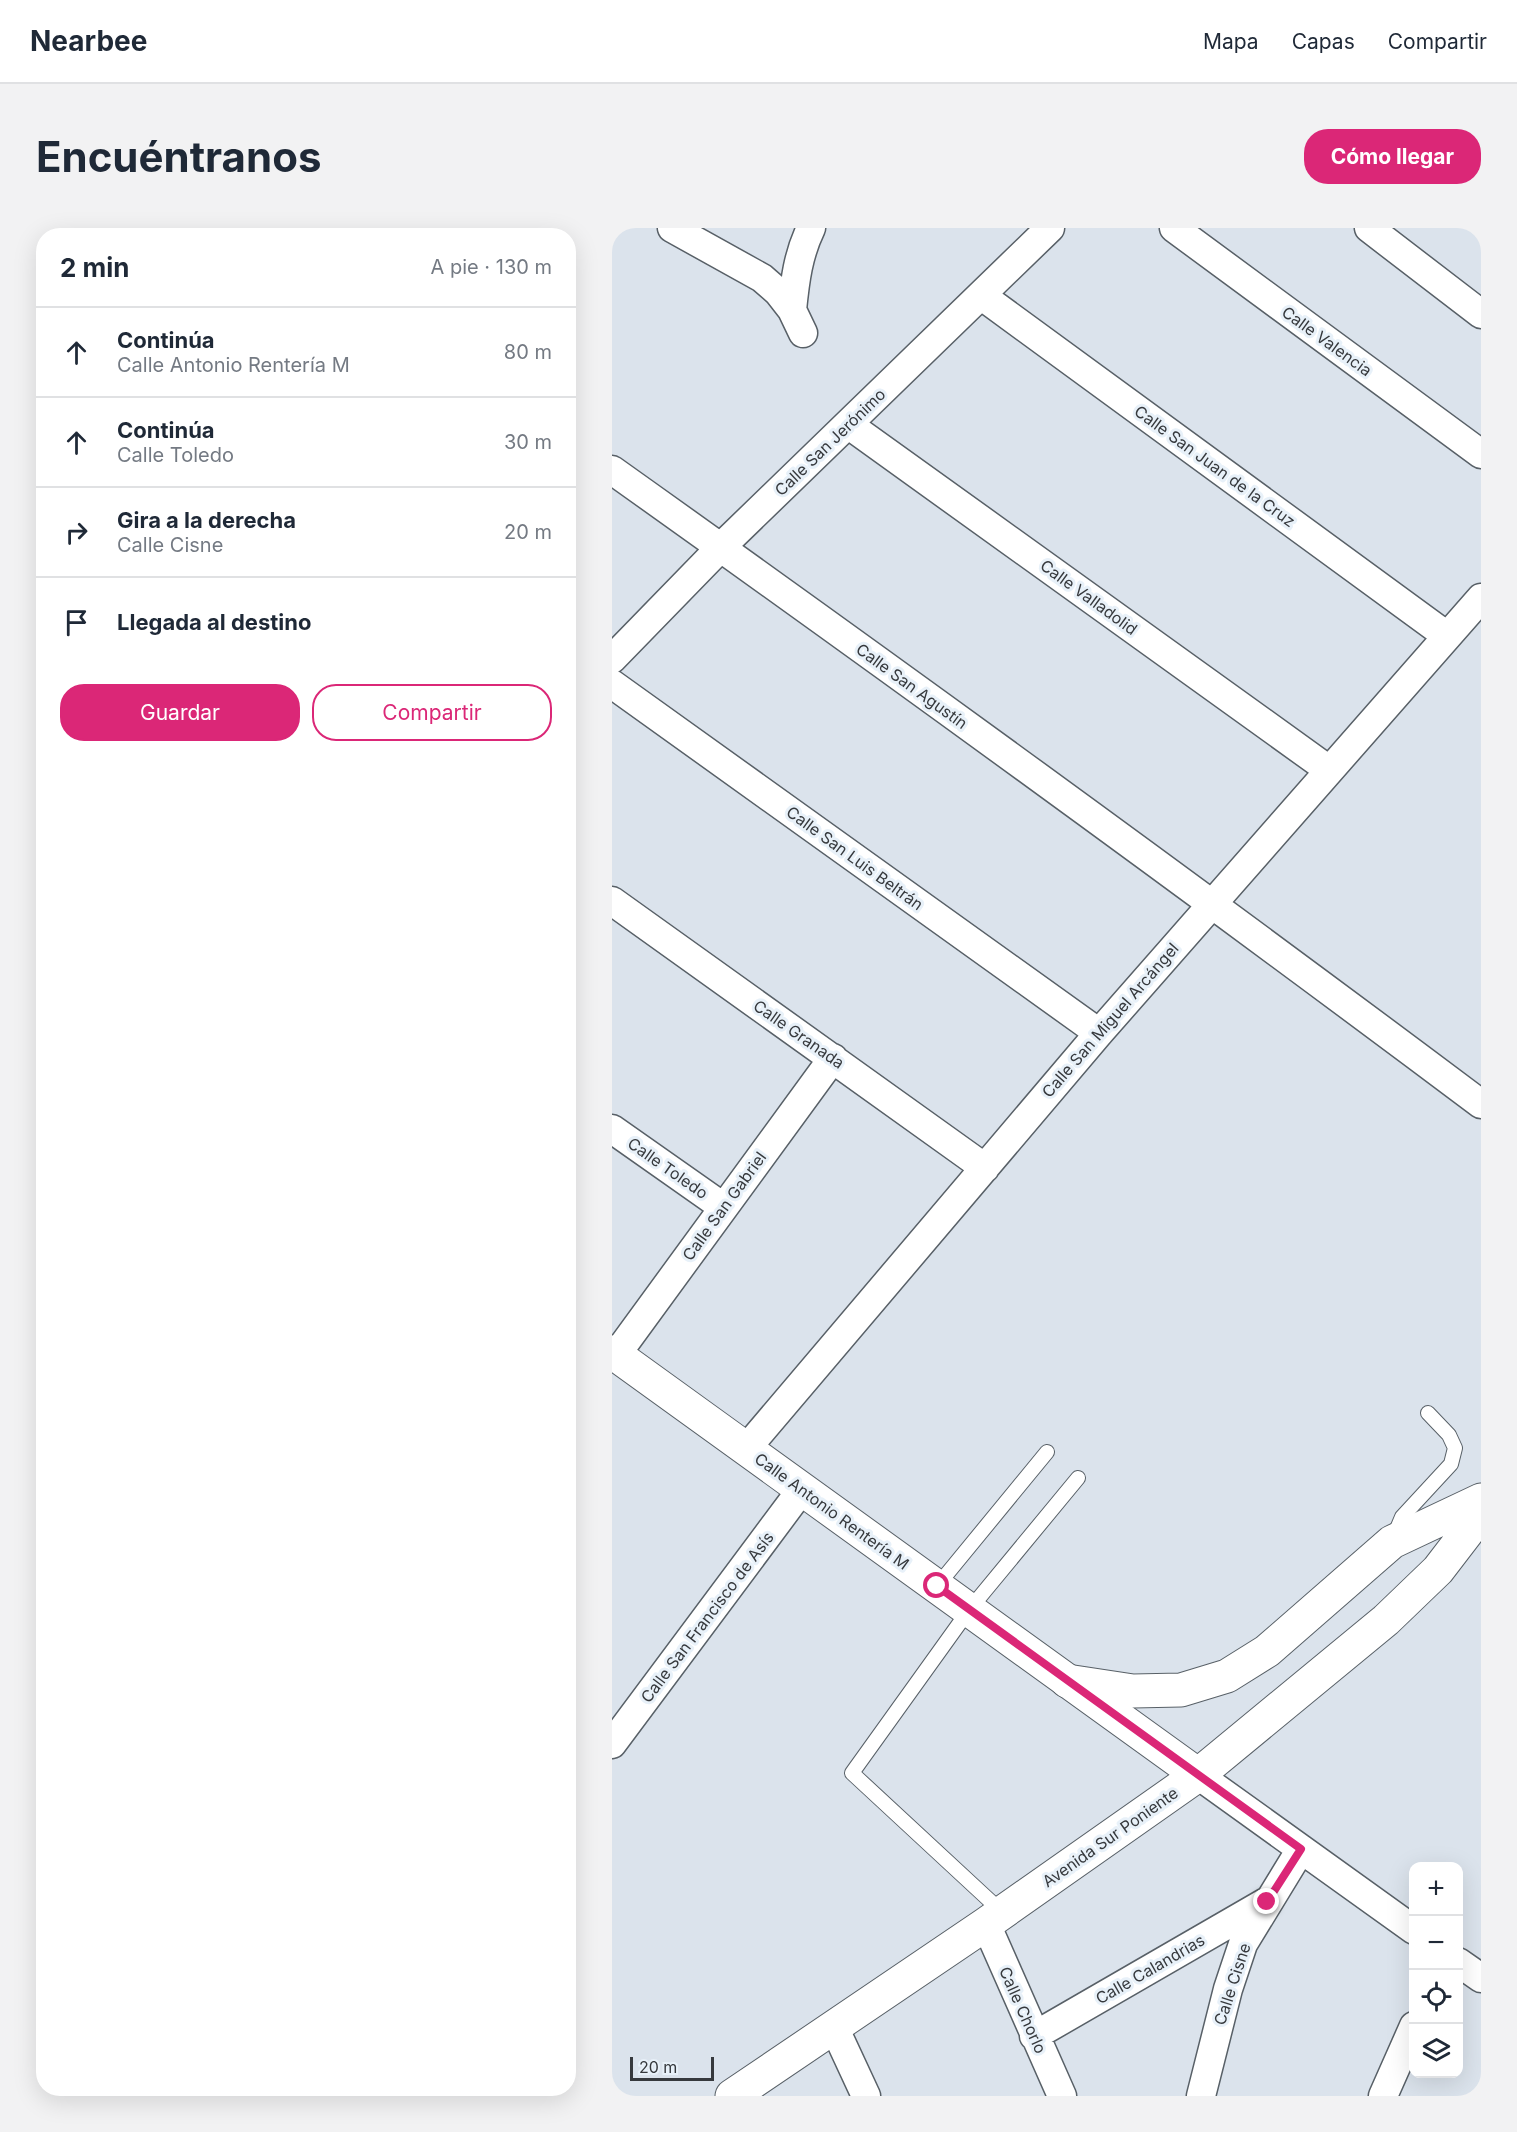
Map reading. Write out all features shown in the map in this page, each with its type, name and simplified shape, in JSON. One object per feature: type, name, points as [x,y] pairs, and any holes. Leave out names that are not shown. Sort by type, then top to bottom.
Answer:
[{"type":"main road","name":"Calle Antonio Rentería M","points":[[614,1354],[1198,1775]]},
{"type":"main road","points":[[1067,1681],[1133,1691],[1181,1690],[1227,1676],[1267,1651],[1392,1542],[1481,1500]]},
{"type":"main road","name":"Avenida Sur Poniente","points":[[732,2096],[994,1918],[1198,1775],[1386,1620],[1438,1570],[1481,1514]]},
{"type":"street","points":[[672,228],[762,278],[778,292],[798,322],[796,266],[802,245],[811,228]]},
{"type":"street","name":"Calle San Jerónimo","points":[[612,659],[721,547],[1050,228]]},
{"type":"street","name":"Calle Valencia","points":[[1174,228],[1481,454]]},
{"type":"street","points":[[1368,228],[1481,314]]},
{"type":"street","name":"Calle San Juan de la Cruz","points":[[982,296],[1448,636]]},
{"type":"street","name":"Calle Valladolid","points":[[849,424],[1329,770]]},
{"type":"street","name":"Calle San Agustín","points":[[612,470],[1211,903],[1481,1104]]},
{"type":"street","name":"Calle San Miguel Arcángel","points":[[746,1449],[1211,903],[1481,598]]},
{"type":"street","name":"Calle San Luis Beltrán","points":[[612,684],[1099,1033]]},
{"type":"street","name":"Calle Granada","points":[[612,902],[985,1168]]},
{"type":"street","name":"Calle San Gabriel","points":[[614,1354],[833,1058]]},
{"type":"street","name":"Calle Toledo","points":[[612,1129],[723,1207]]},
{"type":"street","name":"Calle San Francisco de Asís","points":[[612,1744],[802,1489]]},
{"type":"street","points":[[1198,1775],[1409,1927]]},
{"type":"street","name":"Calle Cisne","points":[[1201,2096],[1228,1989],[1243,1944],[1301,1849]]},
{"type":"street","name":"Calle Calandrias","points":[[1034,2036],[1267,1902]]},
{"type":"street","name":"Calle Chorlo","points":[[994,1918],[1034,2036],[1062,2096]]},
{"type":"street","points":[[1463,1965],[1481,1978]]},
{"type":"street","points":[[834,2027],[866,2096]]},
{"type":"street","points":[[1383,2096],[1409,2035]]},
{"type":"lane","points":[[1392,1542],[1402,1517],[1451,1464],[1455,1448],[1449,1436],[1428,1413]]},
{"type":"lane","points":[[937,1586],[1047,1452]]},
{"type":"lane","points":[[994,1918],[852,1773],[969,1610],[1078,1478]]},
{"type":"route","points":[[937,1586],[1301,1849],[1267,1902]]}]
